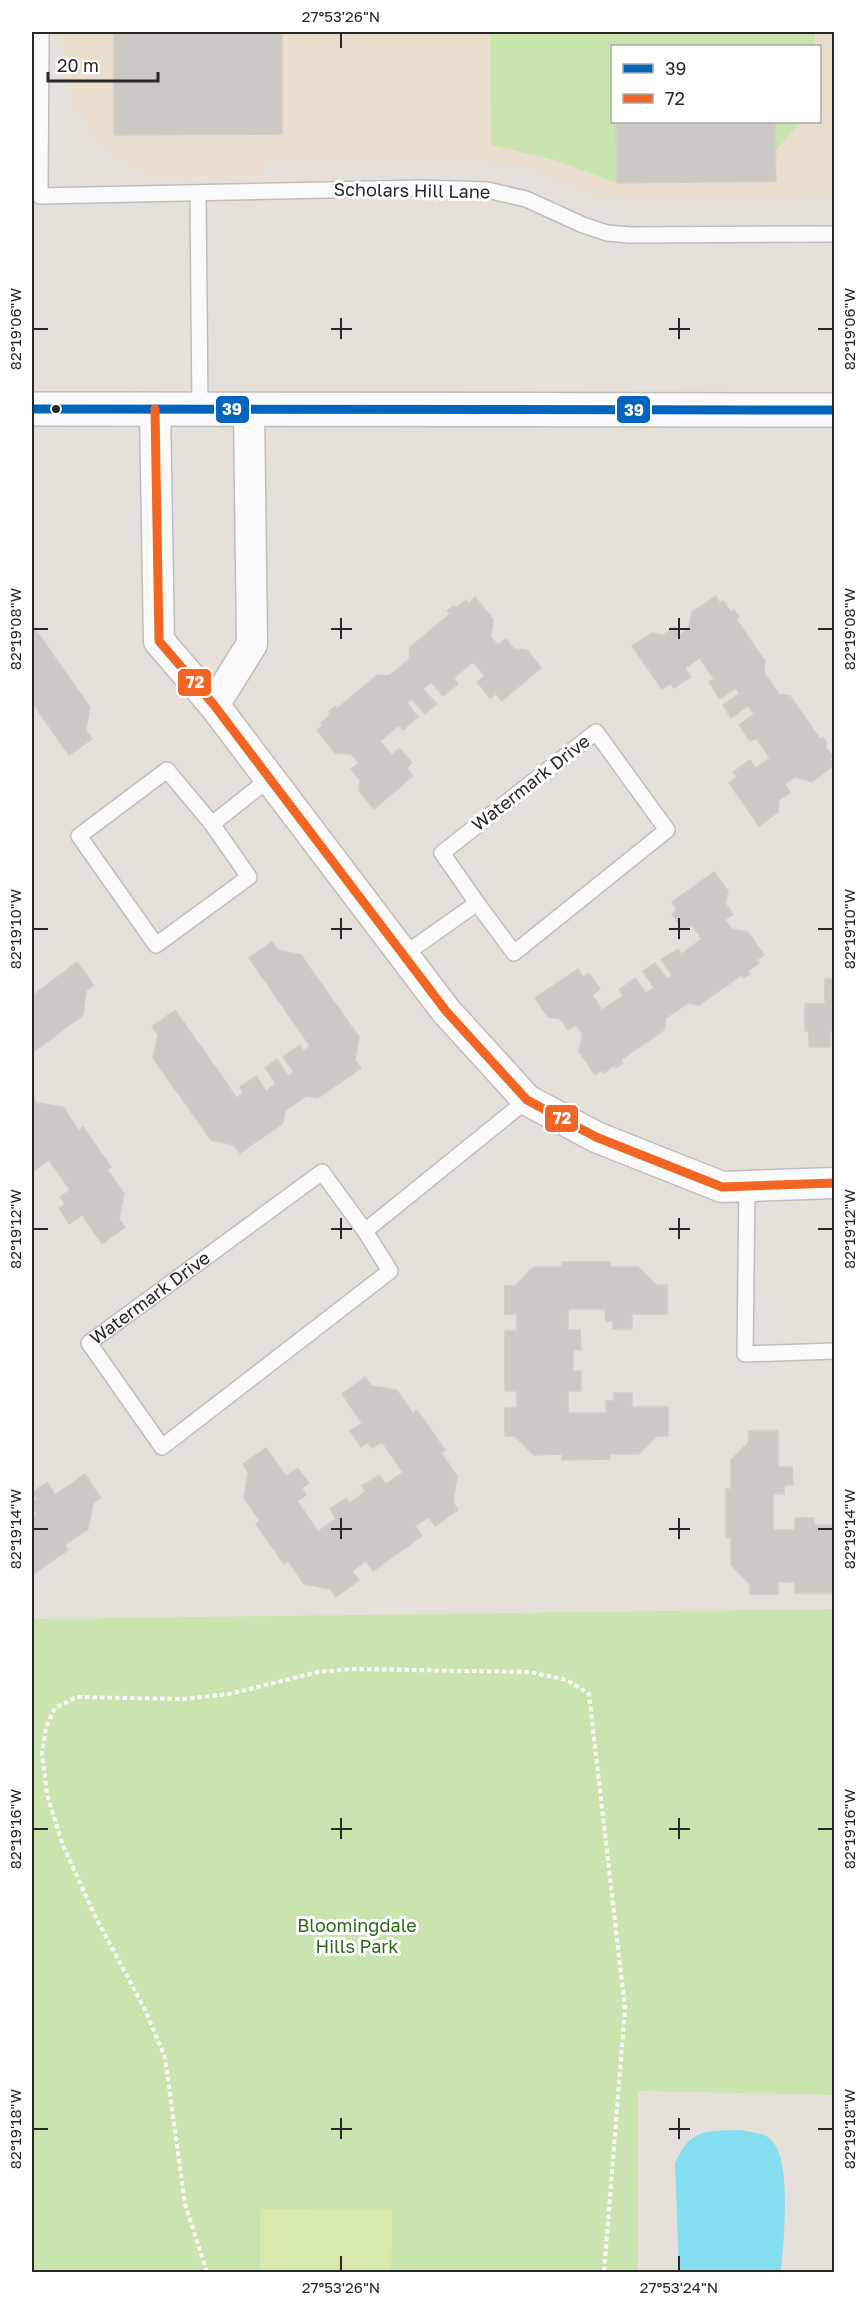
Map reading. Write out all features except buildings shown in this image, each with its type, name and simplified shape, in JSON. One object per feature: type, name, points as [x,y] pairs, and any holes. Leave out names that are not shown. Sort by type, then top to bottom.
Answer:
[{"type":"street","points":[[154,409],[159,641],[213,705],[446,1011],[526,1100],[596,1137],[722,1187],[834,1183]]},
{"type":"street","points":[[213,705],[252,644],[249,409]]},
{"type":"street","points":[[32,410],[834,410]]},
{"type":"lane","name":"Scholars Hill Lane","points":[[41,32],[40,196],[422,188],[487,190],[526,199],[583,225],[607,233],[630,235],[834,234]]},
{"type":"lane","points":[[198,193],[200,409]]},
{"type":"lane","name":"Watermark Drive","points":[[596,732],[667,830],[514,953],[477,903],[442,853],[596,732]]},
{"type":"lane","points":[[167,770],[212,824],[249,877],[156,945],[79,836],[167,770]]},
{"type":"lane","points":[[212,824],[269,778]]},
{"type":"lane","points":[[402,956],[477,903]]},
{"type":"lane","points":[[365,1231],[526,1100]]},
{"type":"lane","name":"Watermark Drive","points":[[322,1172],[365,1231],[390,1270],[162,1447],[89,1343],[322,1172]]},
{"type":"lane","points":[[747,1186],[745,1354],[834,1351]]},
{"type":"path","points":[[207,2272],[185,2204],[165,2057],[144,2008],[94,1914],[62,1843],[47,1794],[42,1753],[46,1727],[56,1708],[77,1697],[183,1699],[229,1694],[318,1672],[353,1669],[530,1672],[567,1680],[589,1694],[625,2009],[604,2272]]},
{"type":"shaded area","points":[[61,32],[834,32],[834,200],[626,201],[599,196],[525,168],[483,162],[265,161],[265,172],[173,179],[134,169],[99,144],[78,111],[66,84]]},
{"type":"green space","points":[[490,32],[815,32],[815,45],[611,45],[611,123],[799,123],[775,152],[776,181],[617,183],[554,160],[491,145]]},
{"type":"green space","name":"Bloomingdale Hills Park","points":[[834,1609],[834,2095],[638,2091],[638,2272],[32,2272],[32,1619]]},
{"type":"green space","points":[[260,2209],[392,2210],[391,2270],[260,2270]]},
{"type":"water","points":[[741,2130],[768,2137],[776,2147],[781,2161],[785,2221],[781,2272],[679,2272],[675,2163],[687,2143],[694,2137],[709,2132]]},
{"type":"transit line","name":"39","points":[[32,409],[834,410]]},
{"type":"transit line","name":"72","points":[[155,409],[159,641],[214,705],[446,1011],[527,1100],[596,1137],[722,1187],[834,1183]]}]
